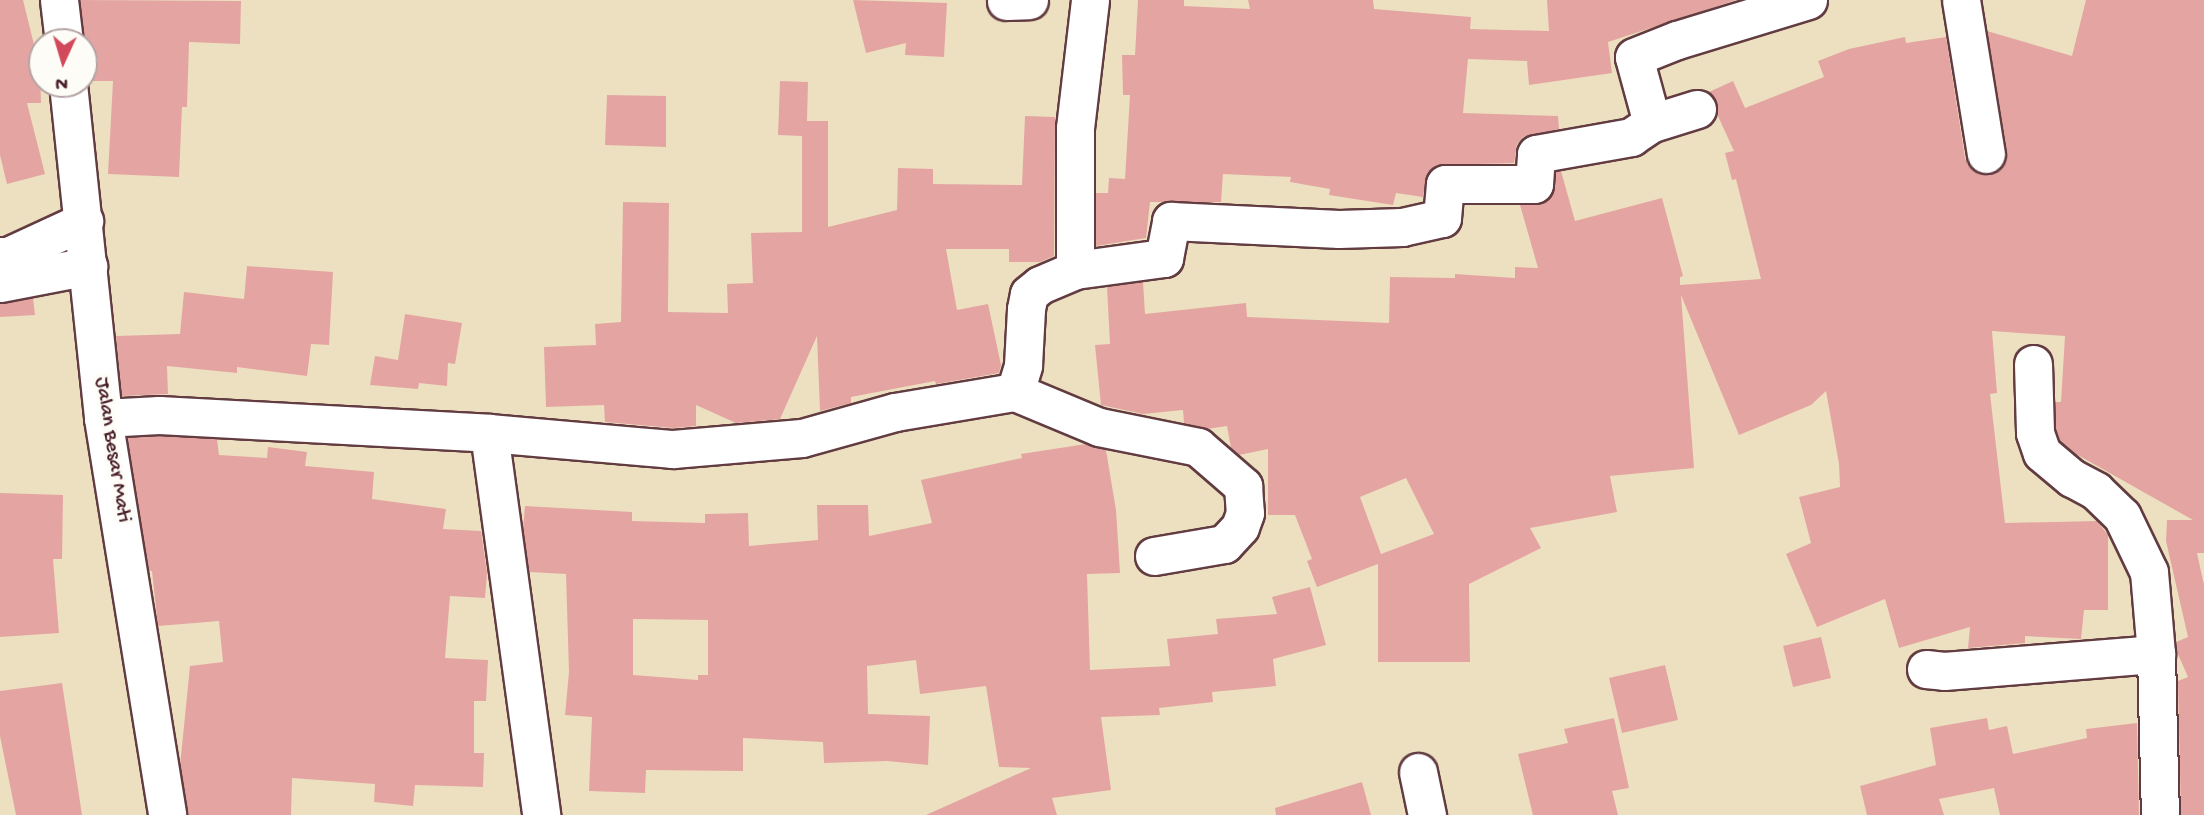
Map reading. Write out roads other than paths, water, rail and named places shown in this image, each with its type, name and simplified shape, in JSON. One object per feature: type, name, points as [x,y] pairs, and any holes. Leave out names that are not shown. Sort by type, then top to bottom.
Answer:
[{"type":"street","points":[[59,0],[62,28]]},
{"type":"street","points":[[1075,270],[1074,128],[1090,0]]},
{"type":"street","points":[[1652,123],[1634,57],[1677,40],[1808,0]]},
{"type":"street","points":[[1961,0],[1986,154]]},
{"type":"street","name":"Jalan Besar Mati","points":[[70,98],[103,418],[167,815]]},
{"type":"street","points":[[1015,393],[1023,365],[1026,309],[1030,294],[1040,285],[1075,270],[1164,258],[1171,221],[1339,229],[1402,227],[1442,218],[1445,184],[1534,184],[1536,154],[1631,137],[1652,123],[1697,109]]},
{"type":"street","points":[[0,256],[8,256],[84,221]]},
{"type":"street","points":[[0,283],[88,266]]},
{"type":"street","points":[[2033,364],[2038,445],[2056,466],[2108,501],[2130,528],[2149,572],[2156,654],[2160,815]]},
{"type":"street","points":[[103,418],[159,415],[489,433],[673,449],[803,438],[895,412],[1015,393],[1099,427],[1198,447],[1242,486],[1245,513],[1240,527],[1224,544],[1154,556]]},
{"type":"street","points":[[489,433],[541,815]]},
{"type":"street","points":[[1926,669],[1965,669],[2156,654]]},
{"type":"street","points":[[1418,772],[1427,815]]}]
